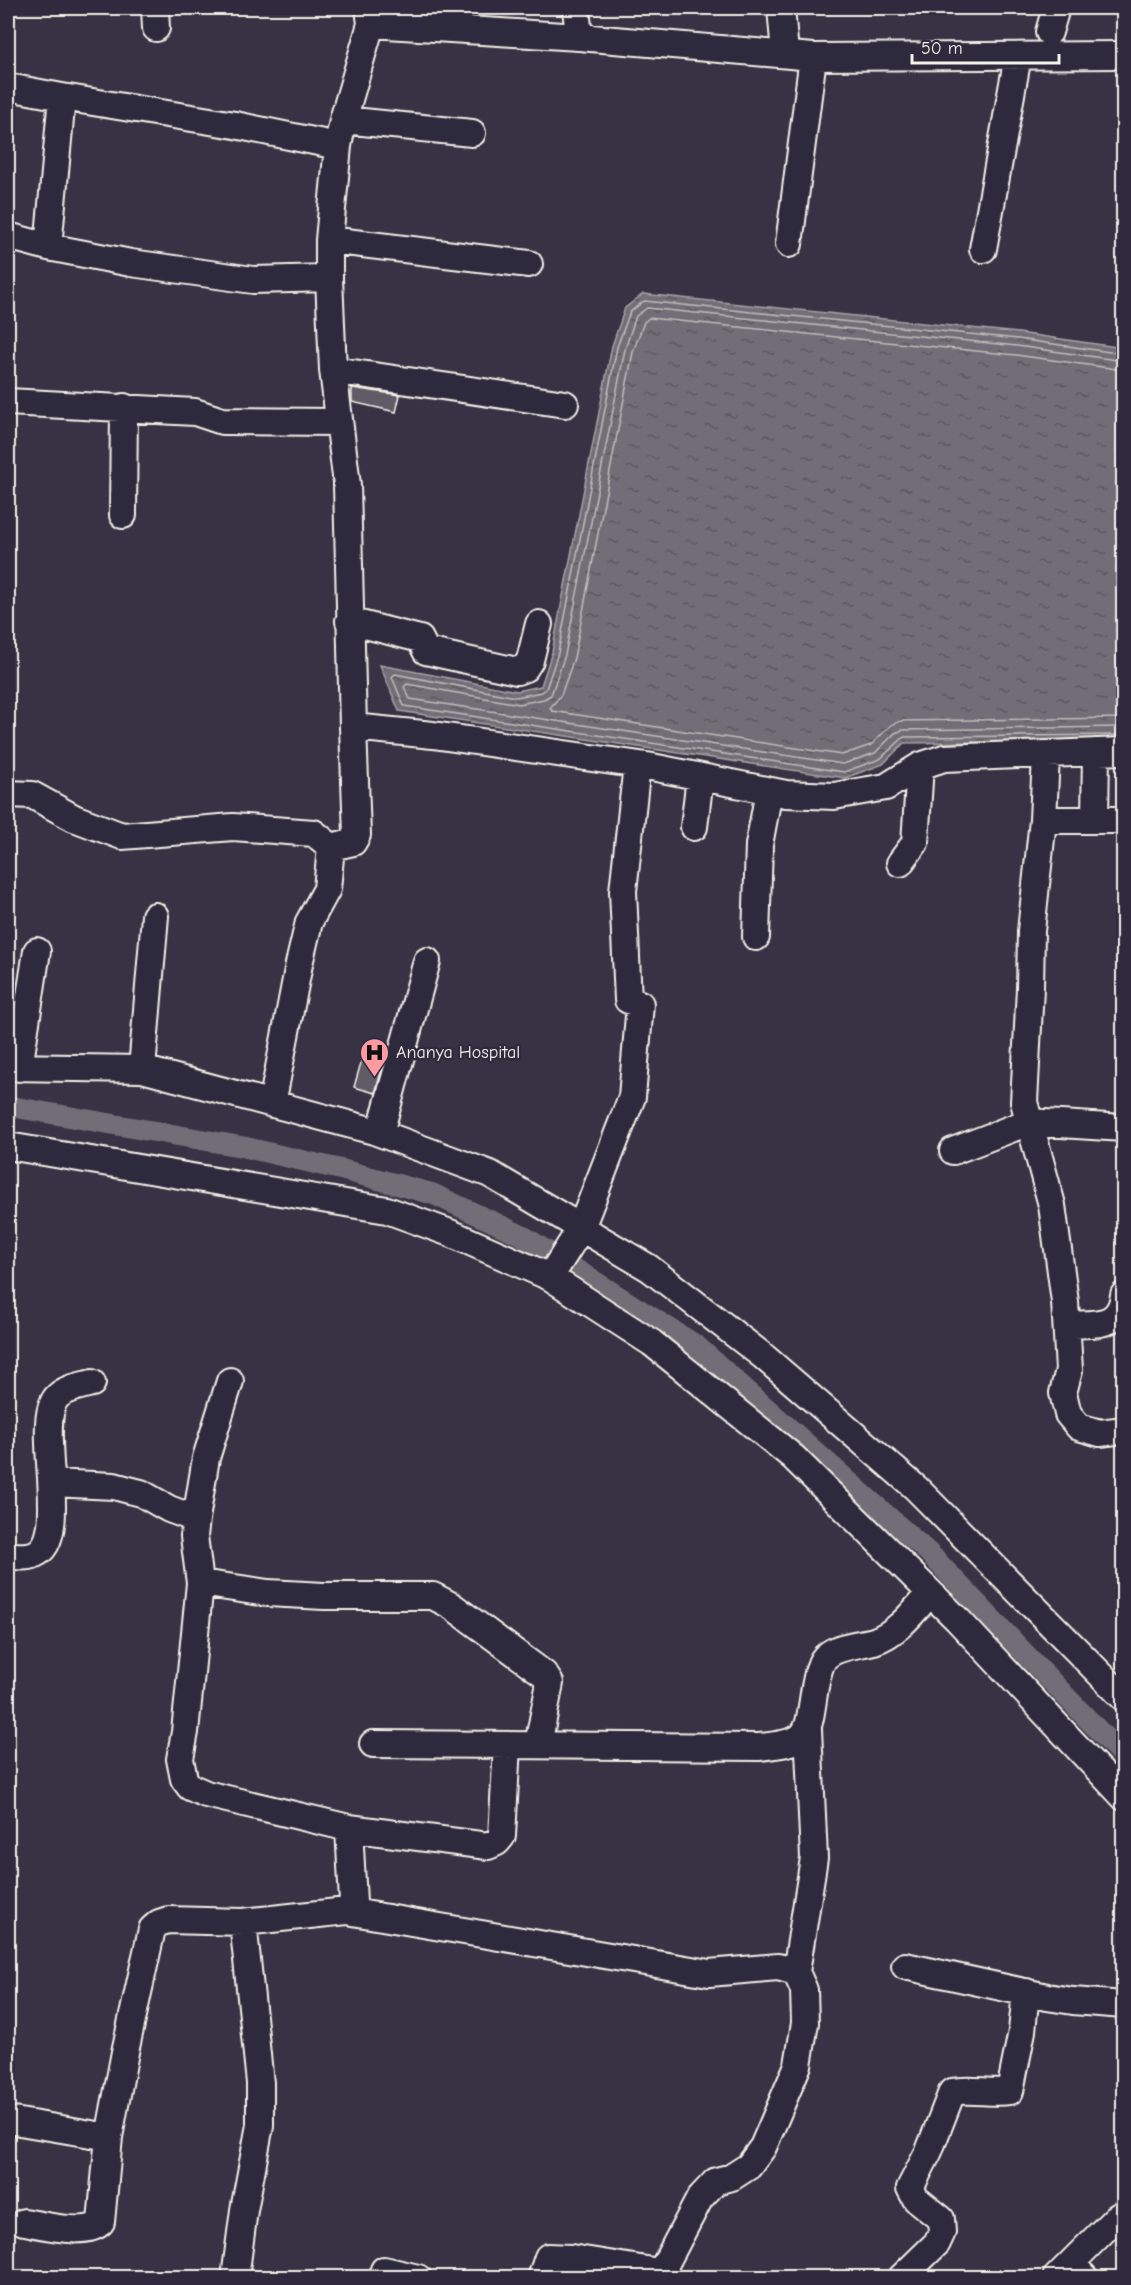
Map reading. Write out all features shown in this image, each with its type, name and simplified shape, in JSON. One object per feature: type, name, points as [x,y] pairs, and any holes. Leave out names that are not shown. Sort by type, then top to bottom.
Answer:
[{"type":"street","points":[[576,8],[579,37]]},
{"type":"street","points":[[781,8],[785,54]]},
{"type":"street","points":[[1049,32],[1056,8]]},
{"type":"street","points":[[331,847],[353,842],[357,835],[347,485],[333,370],[329,240],[338,146],[370,16],[813,57],[1124,55]]},
{"type":"street","points":[[983,249],[1018,56]]},
{"type":"street","points":[[789,244],[813,57]]},
{"type":"street","points":[[8,87],[235,125],[338,146]]},
{"type":"street","points":[[48,247],[62,97]]},
{"type":"street","points":[[343,120],[472,133]]},
{"type":"street","points":[[8,236],[48,247],[131,263],[253,280],[329,278]]},
{"type":"street","points":[[329,240],[529,264]]},
{"type":"street","points":[[333,370],[565,404]]},
{"type":"street","points":[[8,402],[195,412],[222,421],[338,422]]},
{"type":"street","points":[[123,515],[124,407]]},
{"type":"street","points":[[350,621],[420,639],[426,651],[517,672],[525,668],[530,660],[539,624]]},
{"type":"street","points":[[353,727],[433,735],[637,765],[786,794],[834,796],[886,787],[920,766],[944,758],[1124,751]]},
{"type":"street","points":[[1095,820],[1096,752]]},
{"type":"street","points":[[1046,754],[1043,820],[1031,931],[1024,1102],[1052,1205],[1067,1325],[1069,1370],[1063,1393],[1068,1414],[1079,1427],[1100,1433],[1124,1431]]},
{"type":"street","points":[[552,1273],[577,1234],[632,1097],[640,1004],[628,1000],[623,891],[637,765]]},
{"type":"street","points":[[900,863],[915,843],[920,766]]},
{"type":"street","points":[[694,828],[700,777]]},
{"type":"street","points":[[756,937],[759,845],[770,791]]},
{"type":"street","points":[[8,794],[32,795],[74,818],[122,836],[233,827],[314,833],[331,847]]},
{"type":"street","points":[[1043,820],[1124,820]]},
{"type":"street","points":[[272,1104],[309,922],[327,889],[331,847]]},
{"type":"street","points":[[142,1069],[155,916]]},
{"type":"street","points":[[37,951],[13,1067],[142,1069],[380,1133],[489,1174],[577,1234],[649,1268],[764,1356],[916,1488],[1119,1685]]},
{"type":"street","points":[[380,1133],[427,961]]},
{"type":"street","points":[[953,1151],[1029,1122],[1124,1128]]},
{"type":"street","points":[[8,1146],[387,1210],[552,1273],[652,1342],[793,1457],[930,1593],[1124,1797]]},
{"type":"street","points":[[1067,1325],[1099,1323],[1114,1318],[1121,1310],[1124,1295]]},
{"type":"street","points":[[230,1381],[206,1458],[194,1536],[200,1583],[185,1732],[180,1759],[184,1779],[190,1787],[206,1794],[349,1828],[488,1846],[497,1842],[502,1836],[507,1745]]},
{"type":"street","points":[[8,1555],[28,1556],[44,1548],[48,1538],[52,1483],[49,1418],[51,1407],[56,1397],[92,1383]]},
{"type":"street","points":[[52,1483],[114,1486],[141,1493],[169,1509],[196,1519]]},
{"type":"street","points":[[200,1583],[268,1593],[324,1596],[433,1596],[452,1606],[544,1674],[550,1683],[538,1745]]},
{"type":"street","points":[[541,2277],[548,2257],[571,2258],[658,2275],[707,2189],[716,2181],[732,2177],[749,2166],[764,2147],[798,2065],[805,2012],[804,1990],[796,1972],[814,1858],[808,1729],[817,1675],[823,1660],[831,1653],[887,1636],[900,1626],[930,1593]]},
{"type":"street","points":[[373,1744],[759,1747],[788,1744],[802,1737],[808,1729]]},
{"type":"street","points":[[347,1911],[353,1902],[349,1828]]},
{"type":"street","points":[[24,2222],[81,2230],[96,2228],[102,2222],[109,2137],[124,2052],[153,1929],[159,1923],[168,1920],[243,1922],[347,1911],[709,1973],[778,1967],[796,1972]]},
{"type":"street","points":[[235,2277],[244,2210],[260,2125],[260,2083],[243,1922]]},
{"type":"street","points":[[905,1966],[1073,2001],[1124,2005]]},
{"type":"street","points":[[901,2277],[937,2243],[942,2232],[941,2219],[916,2199],[910,2188],[929,2151],[952,2092],[962,2090],[993,2094],[1010,2091],[1022,2031],[1026,1992]]},
{"type":"street","points":[[8,2120],[109,2137]]},
{"type":"street","points":[[1070,2272],[1116,2217],[1124,2213]]},
{"type":"street","points":[[384,2270],[418,2277]]},
{"type":"water","points":[[643,294],[1019,333],[1123,348],[1123,740],[904,743],[883,764],[845,778],[399,711],[380,665],[517,691],[541,686],[552,652],[612,346],[625,308]]},
{"type":"building","points":[[352,388],[400,395],[396,412],[352,402]]},
{"type":"building","points":[[364,1052],[385,1059],[375,1093],[354,1087]]},
{"type":"waterway","points":[[8,1106],[244,1147],[343,1170],[433,1194],[523,1236],[697,1346],[929,1553],[1124,1757]]},
{"type":"place","name":"Ananya Hospital","points":[[375,1078]]}]
